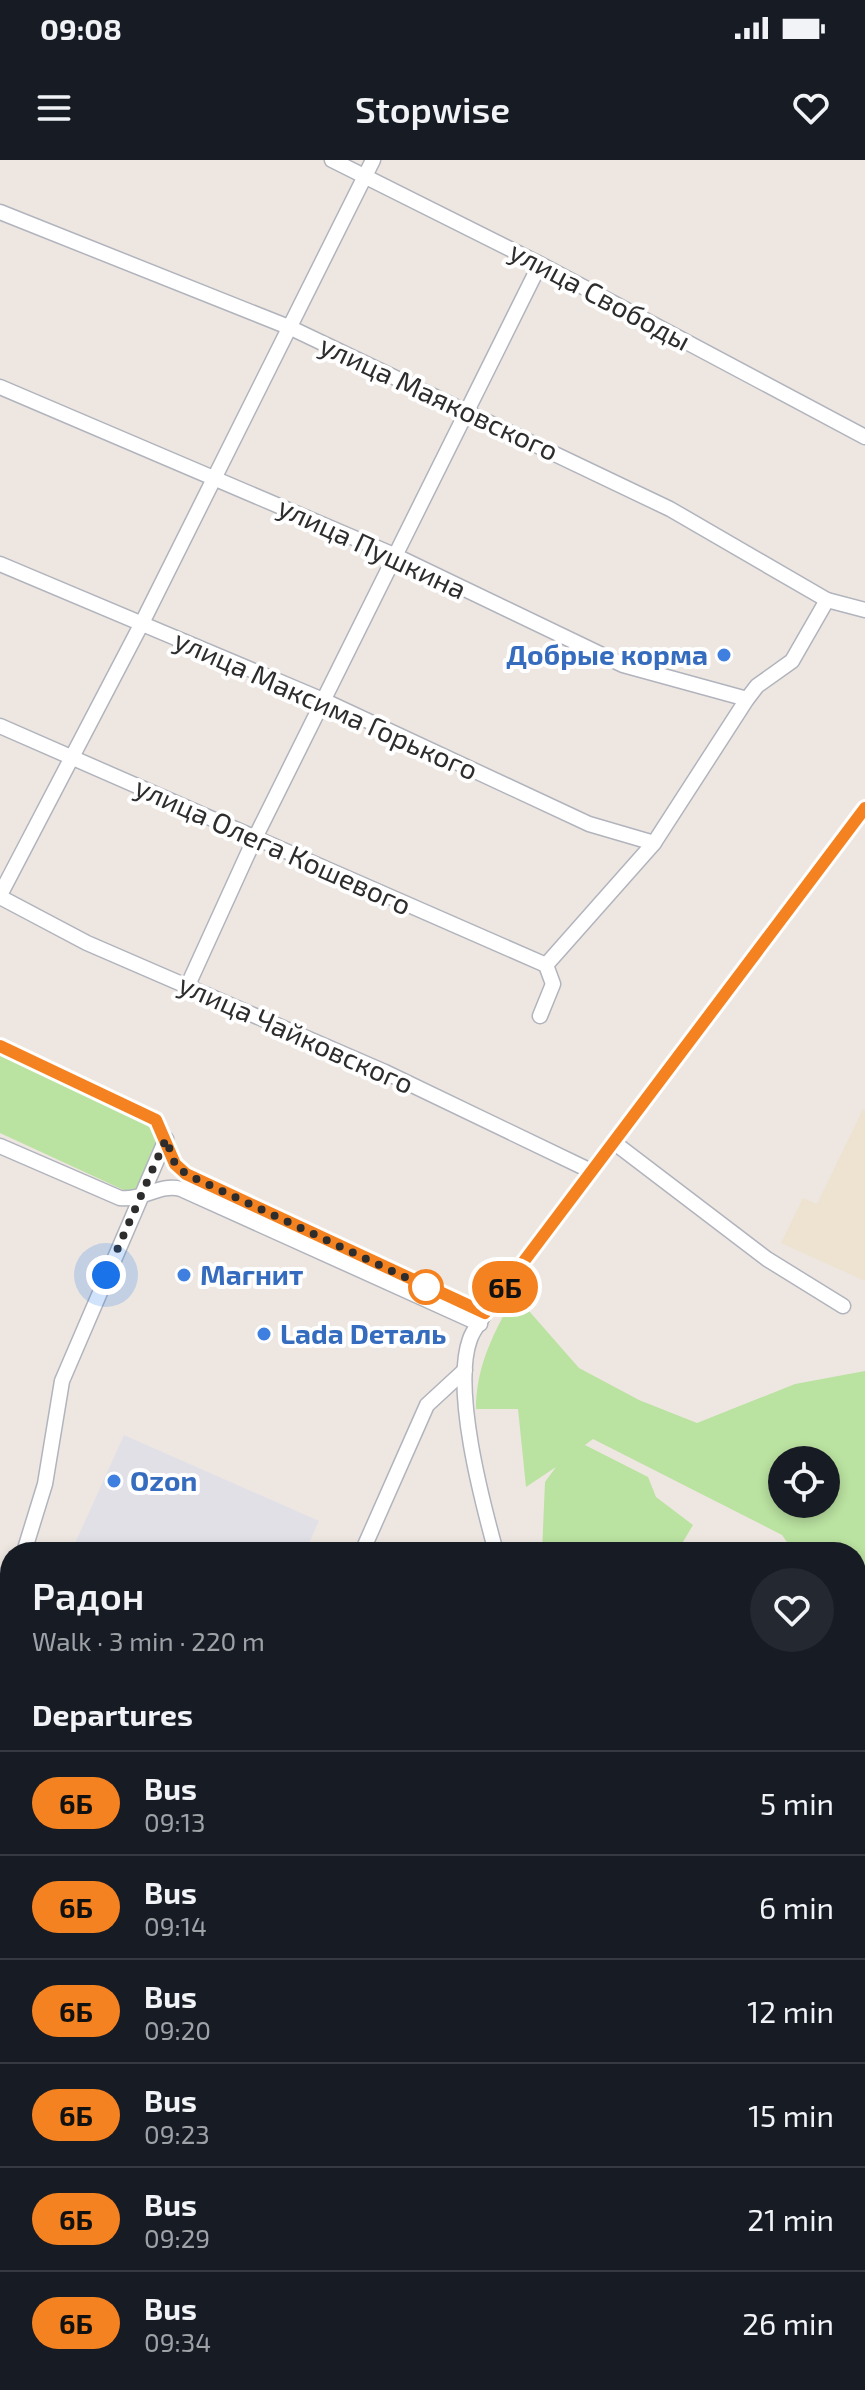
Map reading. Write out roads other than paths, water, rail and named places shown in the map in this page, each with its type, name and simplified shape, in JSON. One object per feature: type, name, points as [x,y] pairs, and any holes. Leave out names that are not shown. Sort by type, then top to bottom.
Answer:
[{"type":"street","name":"улица Свободы","points":[[332,160],[540,264],[865,437]]},
{"type":"street","points":[[0,896],[70,755],[142,623],[373,160]]},
{"type":"street","name":"улица Маяковского","points":[[0,212],[291,328],[670,509],[827,600],[865,610]]},
{"type":"street","points":[[188,985],[254,840],[540,264]]},
{"type":"street","name":"улица Пушкина","points":[[0,387],[394,555],[623,665],[747,699]]},
{"type":"street","name":"улица Максима Горького","points":[[0,564],[323,700],[589,824],[654,843]]},
{"type":"street","points":[[540,1016],[553,984],[546,965],[654,843],[747,699],[757,686],[792,661],[827,600]]},
{"type":"street","name":"улица Олега Кошевого","points":[[0,726],[254,840],[546,965]]},
{"type":"street","points":[[493,1542],[473,1468],[465,1370],[470,1340],[482,1318],[591,1171],[616,1144],[865,808]]},
{"type":"street","name":"улица Чайковского","points":[[0,896],[87,943],[385,1072],[591,1171]]},
{"type":"street","points":[[0,1046],[156,1120],[175,1164],[186,1174],[482,1318]]},
{"type":"street","points":[[27,1542],[45,1484],[62,1381],[166,1139]]},
{"type":"street","points":[[616,1144],[767,1259],[843,1306]]},
{"type":"street","points":[[0,1146],[120,1198],[140,1198],[172,1186],[181,1189],[482,1318]]},
{"type":"street","points":[[120,1198],[128,1222]]},
{"type":"street","points":[[366,1542],[427,1405],[465,1370]]},
{"type":"place","name":"Добрые корма","points":[[724,655]]},
{"type":"place","name":"Магнит","points":[[184,1275]]},
{"type":"place","name":"Lada Dеталь","points":[[264,1334]]},
{"type":"place","name":"Ozon","points":[[114,1481]]}]
